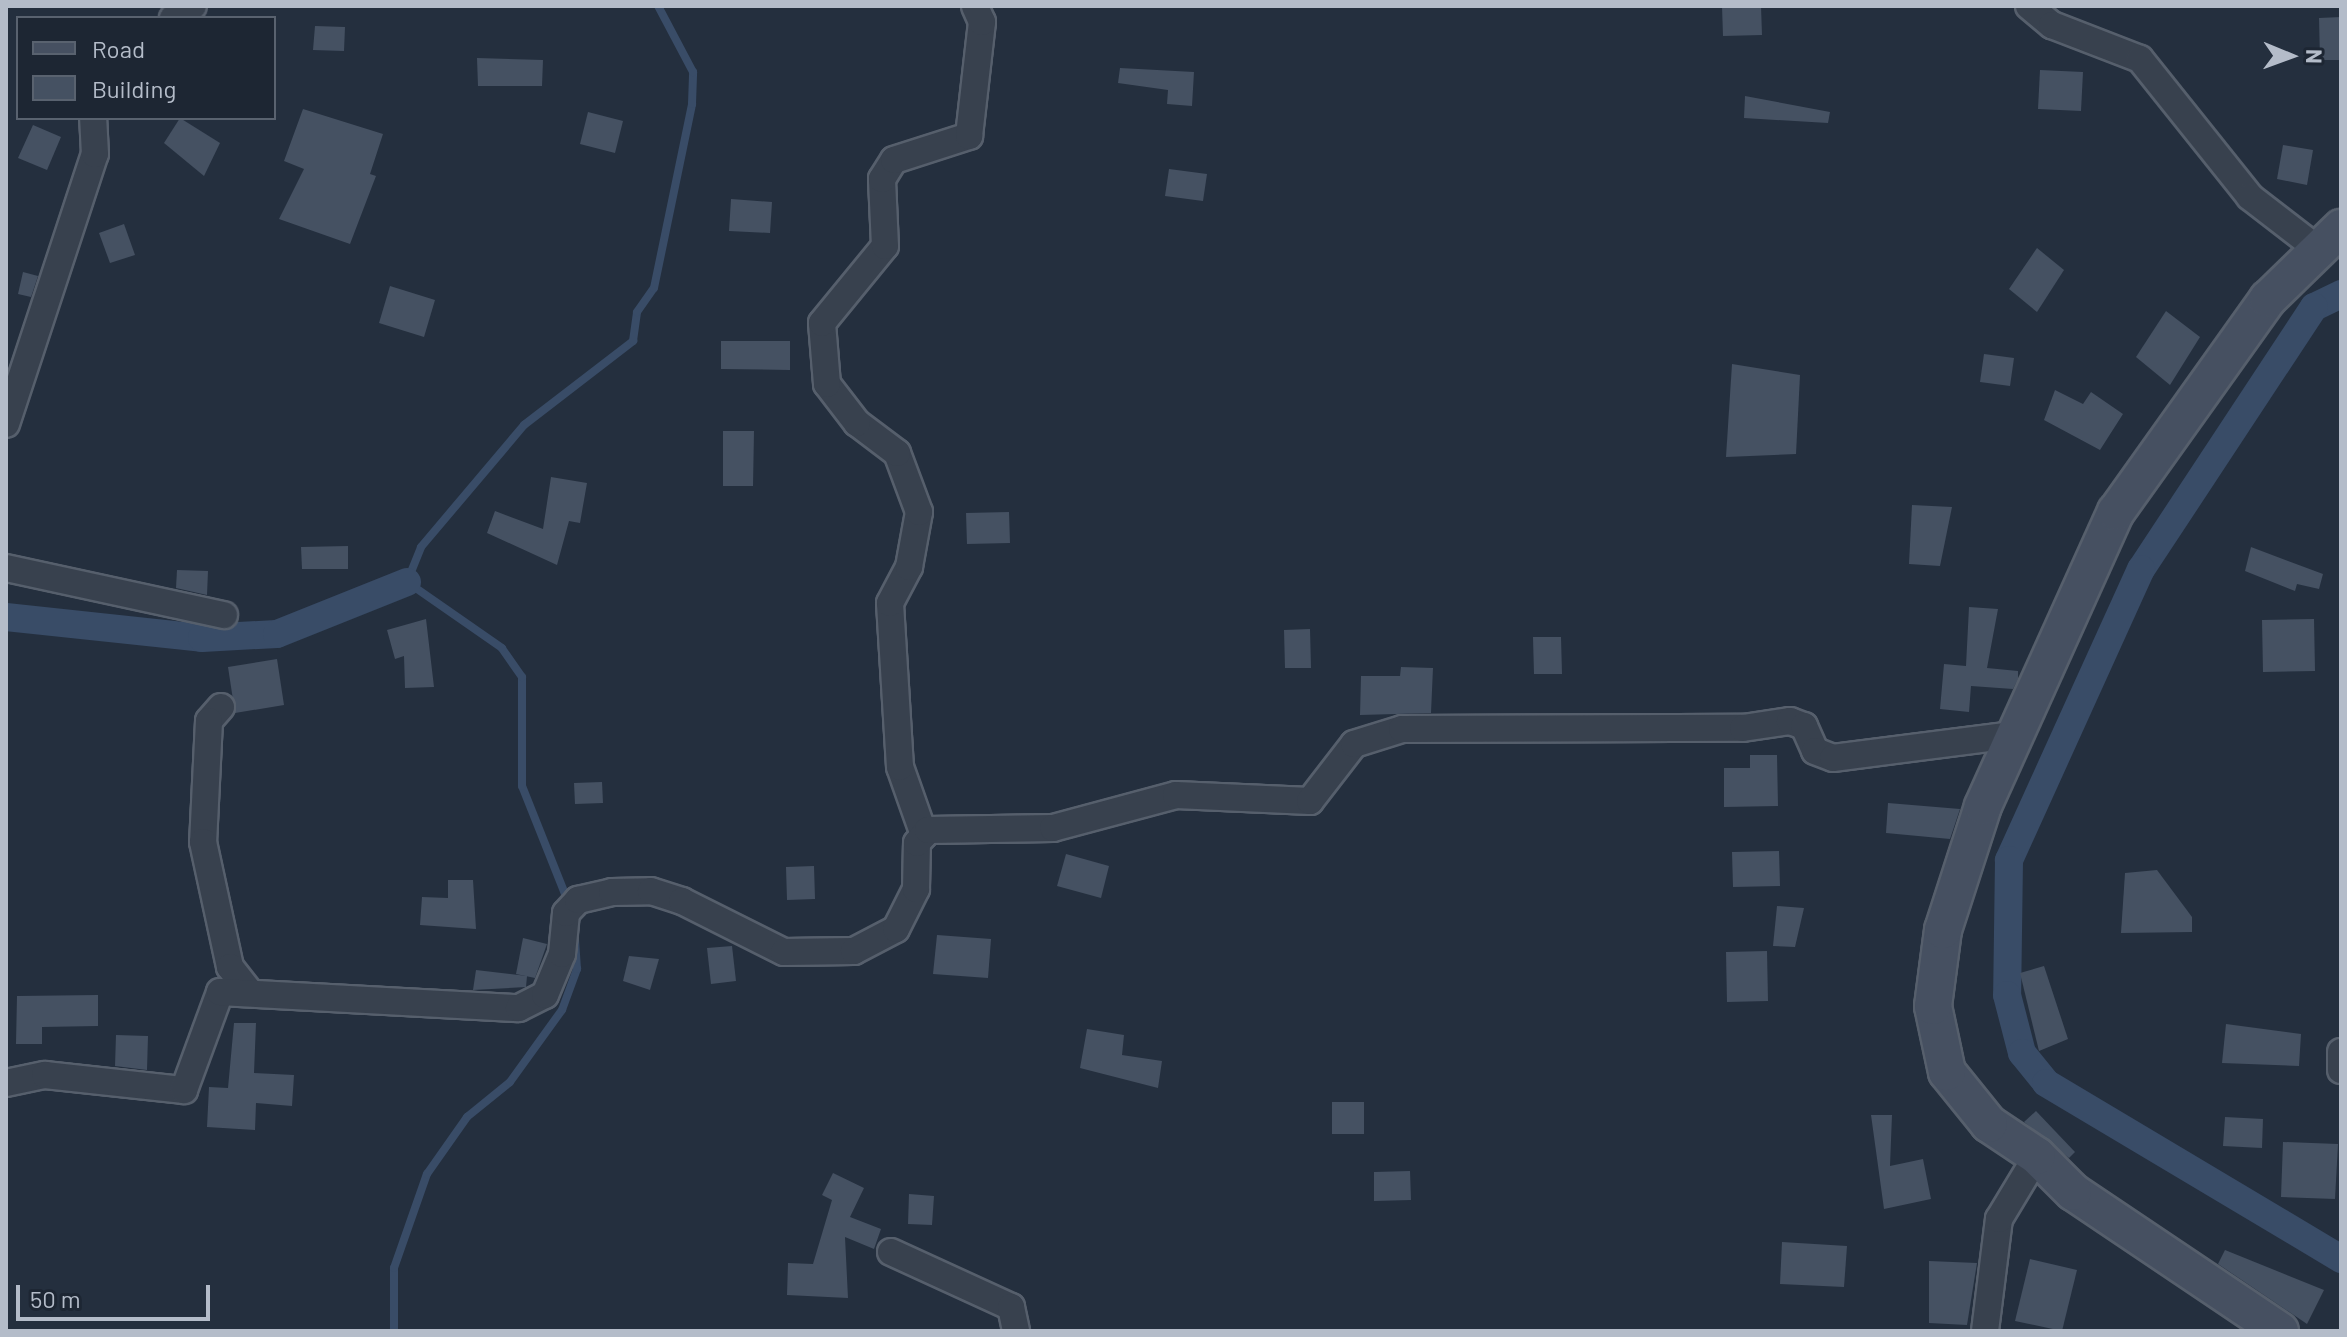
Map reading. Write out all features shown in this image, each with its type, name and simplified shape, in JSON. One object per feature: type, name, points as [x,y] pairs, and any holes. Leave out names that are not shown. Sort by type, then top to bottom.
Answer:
[{"type":"main road","points":[[2280,1331],[2073,1192],[2037,1156],[1989,1124],[1947,1072],[1933,1006],[1943,930],[2012,735],[2116,512],[2181,414],[2328,237]]},
{"type":"street","points":[[6,1083],[45,1075],[184,1090],[220,992],[247,989],[519,1008],[545,995],[562,954],[572,907],[651,891],[784,952],[854,951],[896,929],[916,889],[924,835],[900,767],[890,603],[909,567],[919,512],[897,453],[857,423],[827,384],[822,323],[885,246],[882,179],[894,160],[969,136],[982,22],[975,6]]},
{"type":"street","points":[[2029,6],[2052,25],[2140,59],[2250,197],[2328,237]]},
{"type":"street","points":[[6,424],[95,154],[93,120]]},
{"type":"street","points":[[6,568],[224,615]]},
{"type":"street","points":[[221,707],[209,721],[203,842],[230,967],[247,989]]},
{"type":"street","points":[[924,835],[970,827],[1053,828],[1176,795],[1310,801],[1354,744],[1402,729],[1743,728],[1790,721],[1804,726],[1815,751],[1833,758],[2012,735]]},
{"type":"street","points":[[2341,1052],[2341,1070]]},
{"type":"street","points":[[1985,1331],[1999,1219],[2037,1156]]},
{"type":"street","points":[[891,1252],[1011,1307],[1016,1331]]},
{"type":"building","points":[[1722,6],[1761,6],[1762,35],[1723,36]]},
{"type":"building","points":[[2341,17],[2341,60],[2320,60],[2319,18]]},
{"type":"building","points":[[315,26],[345,27],[344,51],[313,50]]},
{"type":"building","points":[[477,58],[543,60],[542,86],[478,86]]},
{"type":"building","points":[[1120,68],[1194,72],[1192,106],[1167,104],[1168,90],[1118,83]]},
{"type":"building","points":[[2040,70],[2083,72],[2081,111],[2038,109]]},
{"type":"building","points":[[1745,96],[1830,112],[1828,123],[1744,118]]},
{"type":"building","points":[[303,109],[383,134],[370,174],[376,176],[350,244],[279,219],[304,169],[284,161]]},
{"type":"building","points":[[588,112],[623,121],[615,153],[580,144]]},
{"type":"building","points":[[179,120],[183,120],[220,143],[204,176],[164,143]]},
{"type":"building","points":[[33,125],[61,137],[47,170],[18,158]]},
{"type":"building","points":[[2283,145],[2313,150],[2307,185],[2277,179]]},
{"type":"building","points":[[1169,169],[1207,174],[1203,201],[1165,196]]},
{"type":"building","points":[[731,199],[772,202],[770,233],[729,231]]},
{"type":"building","points":[[124,224],[135,255],[110,263],[99,233]]},
{"type":"building","points":[[2037,248],[2064,270],[2037,312],[2009,289]]},
{"type":"building","points":[[23,272],[38,276],[31,297],[18,294]]},
{"type":"building","points":[[390,286],[435,300],[424,337],[379,323]]},
{"type":"building","points":[[2166,311],[2200,337],[2170,385],[2136,357]]},
{"type":"building","points":[[721,341],[790,341],[790,370],[721,369]]},
{"type":"building","points":[[1984,354],[2014,358],[2010,386],[1980,382]]},
{"type":"building","points":[[1732,364],[1800,375],[1796,454],[1726,457]]},
{"type":"building","points":[[2055,390],[2083,404],[2091,392],[2123,414],[2100,450],[2044,420]]},
{"type":"building","points":[[723,431],[754,431],[753,486],[723,486]]},
{"type":"building","points":[[551,477],[587,483],[580,523],[569,521],[557,565],[487,533],[495,511],[543,529]]},
{"type":"building","points":[[1912,505],[1952,507],[1940,566],[1909,564]]},
{"type":"building","points":[[1009,512],[1010,543],[967,544],[966,513]]},
{"type":"building","points":[[348,546],[348,569],[302,569],[301,547]]},
{"type":"building","points":[[2251,547],[2323,574],[2319,589],[2297,584],[2295,591],[2245,571]]},
{"type":"building","points":[[177,570],[208,571],[207,595],[176,588]]},
{"type":"building","points":[[1969,607],[1998,609],[1987,668],[2018,671],[2018,679],[2013,689],[1971,686],[1969,712],[1940,709],[1944,664],[1966,666]]},
{"type":"building","points":[[426,619],[434,687],[405,688],[404,656],[395,659],[387,630]]},
{"type":"building","points":[[2314,619],[2315,671],[2263,672],[2262,620]]},
{"type":"building","points":[[1310,629],[1311,668],[1285,668],[1284,630]]},
{"type":"building","points":[[1533,637],[1561,637],[1562,674],[1534,674]]},
{"type":"building","points":[[277,659],[284,705],[235,713],[228,667]]},
{"type":"building","points":[[1401,667],[1433,668],[1431,713],[1360,715],[1361,676],[1400,676]]},
{"type":"building","points":[[1750,755],[1777,755],[1778,806],[1724,807],[1724,768],[1750,768]]},
{"type":"building","points":[[602,782],[603,803],[575,804],[574,783]]},
{"type":"building","points":[[1888,803],[1960,809],[1950,839],[1886,833]]},
{"type":"building","points":[[1779,851],[1780,886],[1733,887],[1732,852]]},
{"type":"building","points":[[1066,854],[1109,866],[1101,898],[1057,886]]},
{"type":"building","points":[[814,866],[815,899],[787,900],[786,867]]},
{"type":"building","points":[[2157,870],[2192,917],[2192,932],[2121,933],[2125,873]]},
{"type":"building","points":[[448,880],[473,880],[476,929],[420,925],[422,897],[448,898]]},
{"type":"building","points":[[1777,906],[1804,908],[1795,947],[1773,946]]},
{"type":"building","points":[[937,935],[991,939],[988,978],[933,974]]},
{"type":"building","points":[[523,938],[547,944],[535,978],[516,974]]},
{"type":"building","points":[[732,946],[736,981],[711,984],[707,948]]},
{"type":"building","points":[[1767,951],[1768,1001],[1727,1002],[1726,952]]},
{"type":"building","points":[[629,956],[659,959],[650,990],[623,981]]},
{"type":"building","points":[[2044,966],[2068,1039],[2039,1051],[2020,973]]},
{"type":"building","points":[[476,970],[527,976],[526,987],[473,990]]},
{"type":"building","points":[[98,995],[98,1026],[42,1027],[42,1044],[16,1044],[17,996]]},
{"type":"building","points":[[234,1023],[256,1023],[254,1073],[294,1075],[292,1106],[256,1103],[255,1130],[207,1127],[209,1087],[228,1088]]},
{"type":"building","points":[[2226,1024],[2301,1034],[2299,1066],[2222,1063]]},
{"type":"building","points":[[1087,1029],[1124,1035],[1122,1055],[1162,1061],[1158,1088],[1080,1068]]},
{"type":"building","points":[[116,1035],[148,1036],[147,1070],[115,1066]]},
{"type":"building","points":[[1332,1102],[1364,1102],[1364,1134],[1332,1134]]},
{"type":"building","points":[[2036,1111],[2075,1152],[2069,1158],[2024,1122]]},
{"type":"building","points":[[1871,1115],[1892,1115],[1890,1166],[1923,1159],[1931,1199],[1884,1209]]},
{"type":"building","points":[[2225,1117],[2263,1119],[2262,1148],[2223,1146]]},
{"type":"building","points":[[2283,1142],[2338,1144],[2335,1199],[2281,1197]]},
{"type":"building","points":[[1410,1171],[1411,1200],[1374,1201],[1374,1172]]},
{"type":"building","points":[[833,1173],[864,1188],[850,1217],[881,1229],[874,1249],[845,1237],[848,1298],[787,1295],[788,1263],[813,1264],[832,1200],[822,1195]]},
{"type":"building","points":[[909,1194],[934,1196],[932,1225],[908,1224]]},
{"type":"building","points":[[1782,1242],[1847,1246],[1844,1287],[1780,1284]]},
{"type":"building","points":[[2225,1250],[2324,1290],[2307,1324],[2218,1264]]},
{"type":"building","points":[[2030,1259],[2077,1270],[2062,1331],[2015,1321]]},
{"type":"building","points":[[1929,1261],[1977,1263],[1967,1325],[1929,1323]]},
{"type":"waterway","points":[[569,904],[522,786],[522,677],[502,648],[407,582],[421,547],[524,425],[633,341],[637,312],[654,288],[692,104],[693,72],[658,6]]},
{"type":"waterway","points":[[2341,294],[2314,307],[2141,569],[2009,860],[2007,995],[2022,1053],[2046,1083],[2341,1259]]},
{"type":"waterway","points":[[6,617],[202,638],[277,634],[407,582]]},
{"type":"waterway","points":[[394,1331],[394,1268],[427,1174],[467,1117],[510,1082],[562,1010],[577,969],[574,925]]}]
